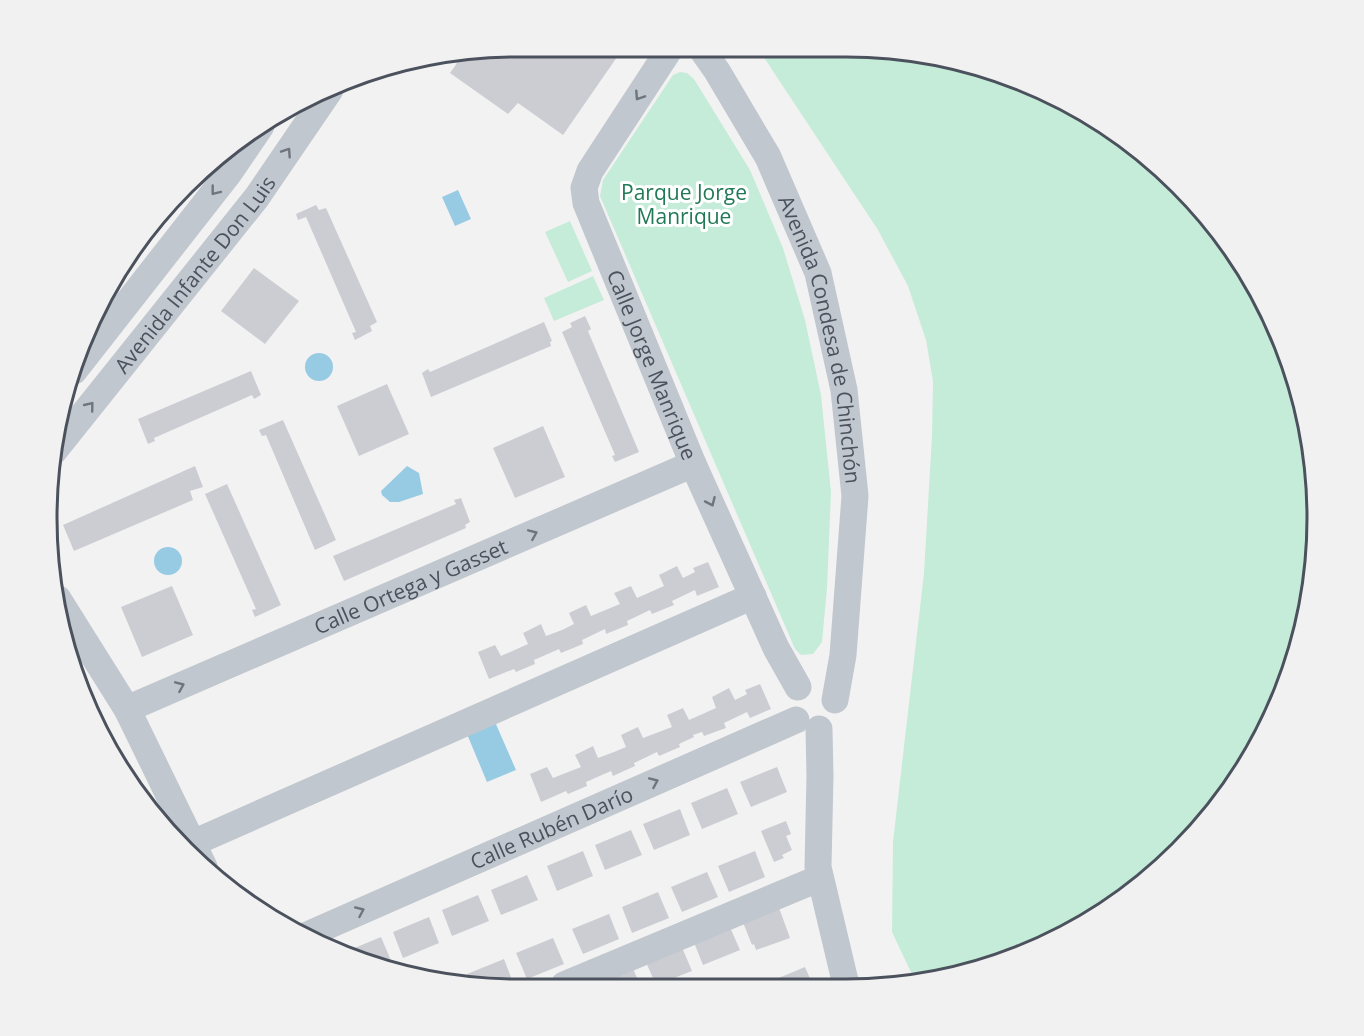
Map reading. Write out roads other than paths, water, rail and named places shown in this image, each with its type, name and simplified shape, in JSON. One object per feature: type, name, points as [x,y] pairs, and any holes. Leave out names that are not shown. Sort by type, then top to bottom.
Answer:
[{"type":"street","name":"Calle Jorge Manrique","points":[[664,57],[590,171],[584,188],[586,203],[693,464],[776,648],[817,690]]},
{"type":"street","name":"Avenida Condesa de Chinchón","points":[[707,57],[768,157],[818,273],[844,390],[855,496],[843,655],[817,690]]},
{"type":"street","name":"Avenida Infante Don Luis","points":[[64,438],[257,197],[322,101]]},
{"type":"street","name":"Avenida Infante Don Luis","points":[[87,356],[229,173],[249,144]]},
{"type":"street","name":"Calle Ortega y Gasset","points":[[127,709],[693,464]]},
{"type":"street","points":[[193,843],[753,596]]},
{"type":"street","points":[[67,614],[127,709],[195,846]]},
{"type":"street","points":[[807,725],[831,724],[836,716],[817,690],[794,692],[790,706],[807,725],[820,776],[818,867],[844,979]]},
{"type":"street","name":"Calle Rubén Darío","points":[[315,932],[807,725]]},
{"type":"street","points":[[581,979],[820,879]]},
{"type":"water","points":[[458,190],[471,219],[455,226],[442,197]]},
{"type":"water","points":[[319,353],[329,357],[333,367],[329,377],[319,381],[309,377],[305,367],[309,357]]},
{"type":"water","points":[[407,466],[419,473],[423,494],[399,502],[390,502],[381,491]]},
{"type":"water","points":[[168,547],[178,551],[182,561],[178,571],[168,575],[158,571],[154,561],[158,551]]},
{"type":"water","points":[[492,715],[516,770],[487,782],[464,727]]},
{"type":"park label","name":"Parque Jorge Manrique","points":[[684,204]]}]
